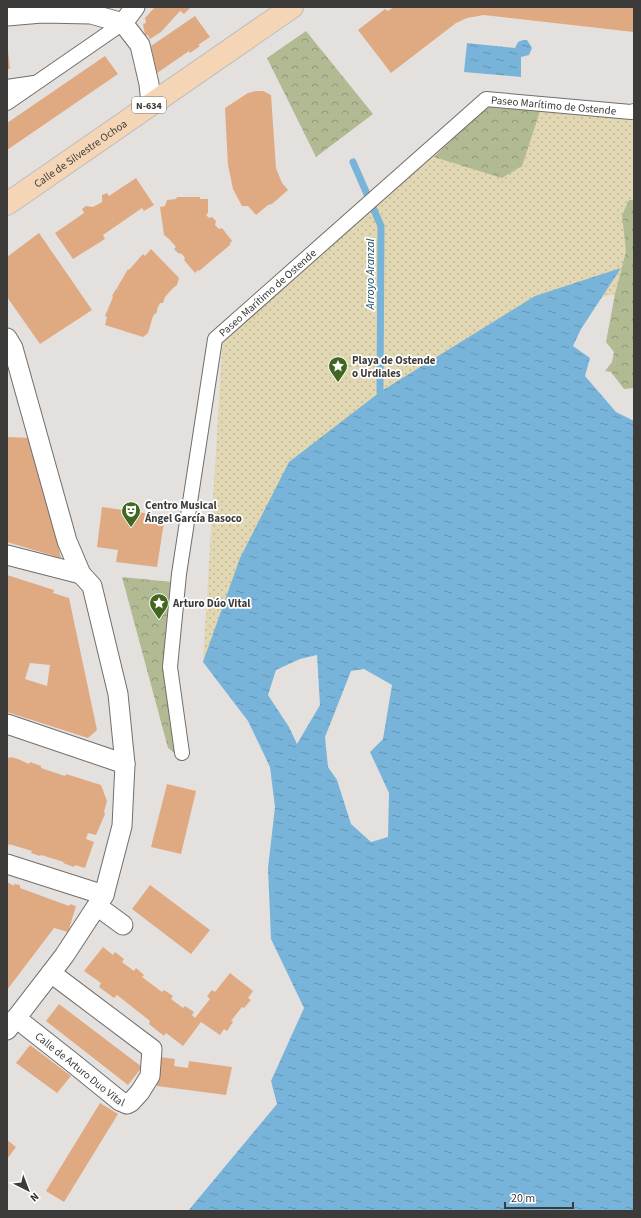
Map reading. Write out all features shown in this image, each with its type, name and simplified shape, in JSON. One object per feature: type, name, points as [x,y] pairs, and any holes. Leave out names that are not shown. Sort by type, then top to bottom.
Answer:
[{"type":"highway","name":"Calle de Silvestre Ochoa","points":[[7,204],[292,7]]},
{"type":"street","points":[[7,103],[123,23],[134,7]]},
{"type":"street","points":[[7,16],[42,13],[91,14],[123,23],[140,45],[149,84],[151,104]]},
{"type":"street","points":[[7,87],[36,83]]},
{"type":"street","name":"Paseo Marítimo de Ostende","points":[[182,753],[170,667],[179,574],[215,339],[486,98],[631,112],[634,111]]},
{"type":"street","points":[[7,338],[13,348],[67,541],[81,574],[92,586],[118,694],[125,764],[122,826],[101,900],[51,973],[11,1024]]},
{"type":"street","points":[[7,555],[81,574]]},
{"type":"street","points":[[7,724],[125,764]]},
{"type":"street","points":[[7,864],[101,900],[122,925]]},
{"type":"street","name":"Calle de Arturo Duo Vital","points":[[11,1024],[73,1062],[120,1102],[127,1104],[131,1102],[140,1092],[150,1076],[152,1049],[51,973]]},
{"type":"sand","name":"Playa de Ostende o Urdiales","points":[[492,102],[634,120],[634,200],[629,200],[622,215],[626,251],[615,294],[593,299],[203,662],[223,336]]},
{"type":"green space","points":[[306,31],[373,114],[316,157],[267,58]]},
{"type":"green space","points":[[492,102],[541,108],[522,166],[502,178],[434,157]]},
{"type":"green space","points":[[629,200],[634,200],[634,388],[624,389],[611,372],[605,371],[612,362],[614,352],[606,342],[615,294],[626,251],[622,215]]},
{"type":"green space","points":[[122,577],[172,582],[176,754],[168,748]]},
{"type":"water","points":[[527,40],[532,48],[529,55],[521,57],[521,77],[464,72],[467,43],[515,48],[518,42]]},
{"type":"water","points":[[621,268],[581,329],[573,346],[590,358],[585,376],[616,412],[634,421],[634,1211],[188,1211],[277,1104],[271,1081],[304,1008],[271,939],[268,868],[275,807],[270,767],[248,721],[203,662],[240,558],[289,462],[380,392],[535,296]],"holes":[[[317,655],[320,705],[297,744],[289,727],[268,695],[276,670],[300,659]],[[364,669],[392,685],[383,739],[370,752],[389,793],[388,837],[371,842],[351,824],[337,780],[328,767],[325,737],[351,671]]]},
{"type":"building","points":[[155,7],[191,7],[184,14],[180,11],[161,32],[150,39],[148,35],[145,35],[143,24],[146,23],[145,18]]},
{"type":"building","points":[[394,7],[634,7],[634,32],[484,15],[467,18],[456,23],[391,73],[358,30],[385,9],[388,11]]},
{"type":"building","points":[[195,16],[210,37],[198,45],[200,46],[190,53],[189,51],[157,73],[151,46]]},
{"type":"building","points":[[8,51],[10,69],[7,69]]},
{"type":"building","points":[[105,56],[118,74],[7,150],[7,123]]},
{"type":"building","points":[[263,91],[271,95],[276,168],[282,183],[288,190],[256,215],[248,206],[242,206],[233,189],[228,165],[225,108],[248,93]]},
{"type":"building","points":[[136,178],[154,205],[144,211],[142,208],[103,235],[105,239],[73,259],[55,233],[84,213],[82,209],[86,206],[93,207],[102,202],[102,195],[107,193],[109,196]]},
{"type":"building","points":[[177,197],[200,197],[200,199],[208,199],[208,213],[206,215],[209,218],[212,217],[216,221],[215,225],[219,229],[222,228],[232,241],[230,245],[195,273],[184,260],[185,258],[182,254],[178,253],[174,249],[176,247],[164,235],[160,207],[165,206],[167,200],[176,199]]},
{"type":"building","points":[[39,233],[92,310],[40,344],[7,297],[7,257]]},
{"type":"building","points":[[151,249],[179,278],[177,285],[165,297],[163,303],[160,303],[157,312],[153,316],[148,333],[143,337],[105,325],[107,317],[105,316],[113,297],[112,296],[128,269],[129,270],[143,254],[145,256]]},
{"type":"building","points":[[7,437],[33,438],[61,558],[7,542]]},
{"type":"building","name":"Centro Musical Ángel García Basoco","points":[[102,507],[165,516],[157,567],[116,562],[118,550],[97,547]]},
{"type":"building","points":[[7,575],[54,590],[53,593],[69,598],[97,730],[88,738],[7,712]],"holes":[[[30,663],[50,665],[47,686],[25,679]]]},
{"type":"building","points":[[7,757],[18,759],[29,764],[30,762],[41,766],[41,768],[65,776],[66,774],[101,785],[107,801],[104,812],[105,814],[96,835],[88,833],[86,839],[94,842],[85,868],[75,865],[74,867],[63,863],[64,862],[41,855],[40,856],[31,853],[32,851],[9,844],[7,846]]},
{"type":"building","points":[[167,784],[196,791],[181,854],[151,847]]},
{"type":"building","points":[[7,882],[14,886],[14,884],[20,885],[20,888],[69,906],[70,904],[76,906],[68,932],[54,928],[7,990]]},
{"type":"building","points":[[150,885],[210,930],[191,954],[132,909]]},
{"type":"building","points":[[103,947],[113,955],[115,952],[124,959],[122,962],[134,971],[136,968],[144,975],[142,977],[162,992],[164,990],[173,996],[171,999],[183,1008],[185,1006],[194,1012],[192,1015],[195,1018],[210,999],[207,996],[212,990],[215,992],[230,973],[253,991],[248,998],[251,1000],[244,1008],[242,1007],[231,1021],[233,1022],[227,1031],[224,1029],[220,1035],[201,1022],[183,1046],[166,1033],[164,1036],[149,1024],[150,1021],[117,995],[114,998],[99,987],[101,983],[84,971]]},
{"type":"building","points":[[59,1004],[142,1067],[128,1085],[46,1021]]},
{"type":"building","points":[[30,1045],[71,1076],[57,1093],[16,1063]]},
{"type":"building","points":[[160,1057],[175,1059],[174,1066],[188,1068],[189,1061],[232,1067],[226,1095],[157,1086]]},
{"type":"building","points":[[100,1103],[118,1114],[64,1202],[46,1191]]},
{"type":"building","points":[[7,1140],[16,1147],[7,1159]]},
{"type":"waterway","name":"Arroyo Aranzal","points":[[353,162],[381,226],[380,392]]},
{"type":"place","name":"Playa de Ostende o Urdiales","points":[[338,383]]},
{"type":"place","name":"Centro Musical Ángel García Basoco","points":[[131,528]]},
{"type":"place","name":"Arturo Dúo Vital","points":[[159,620]]}]
